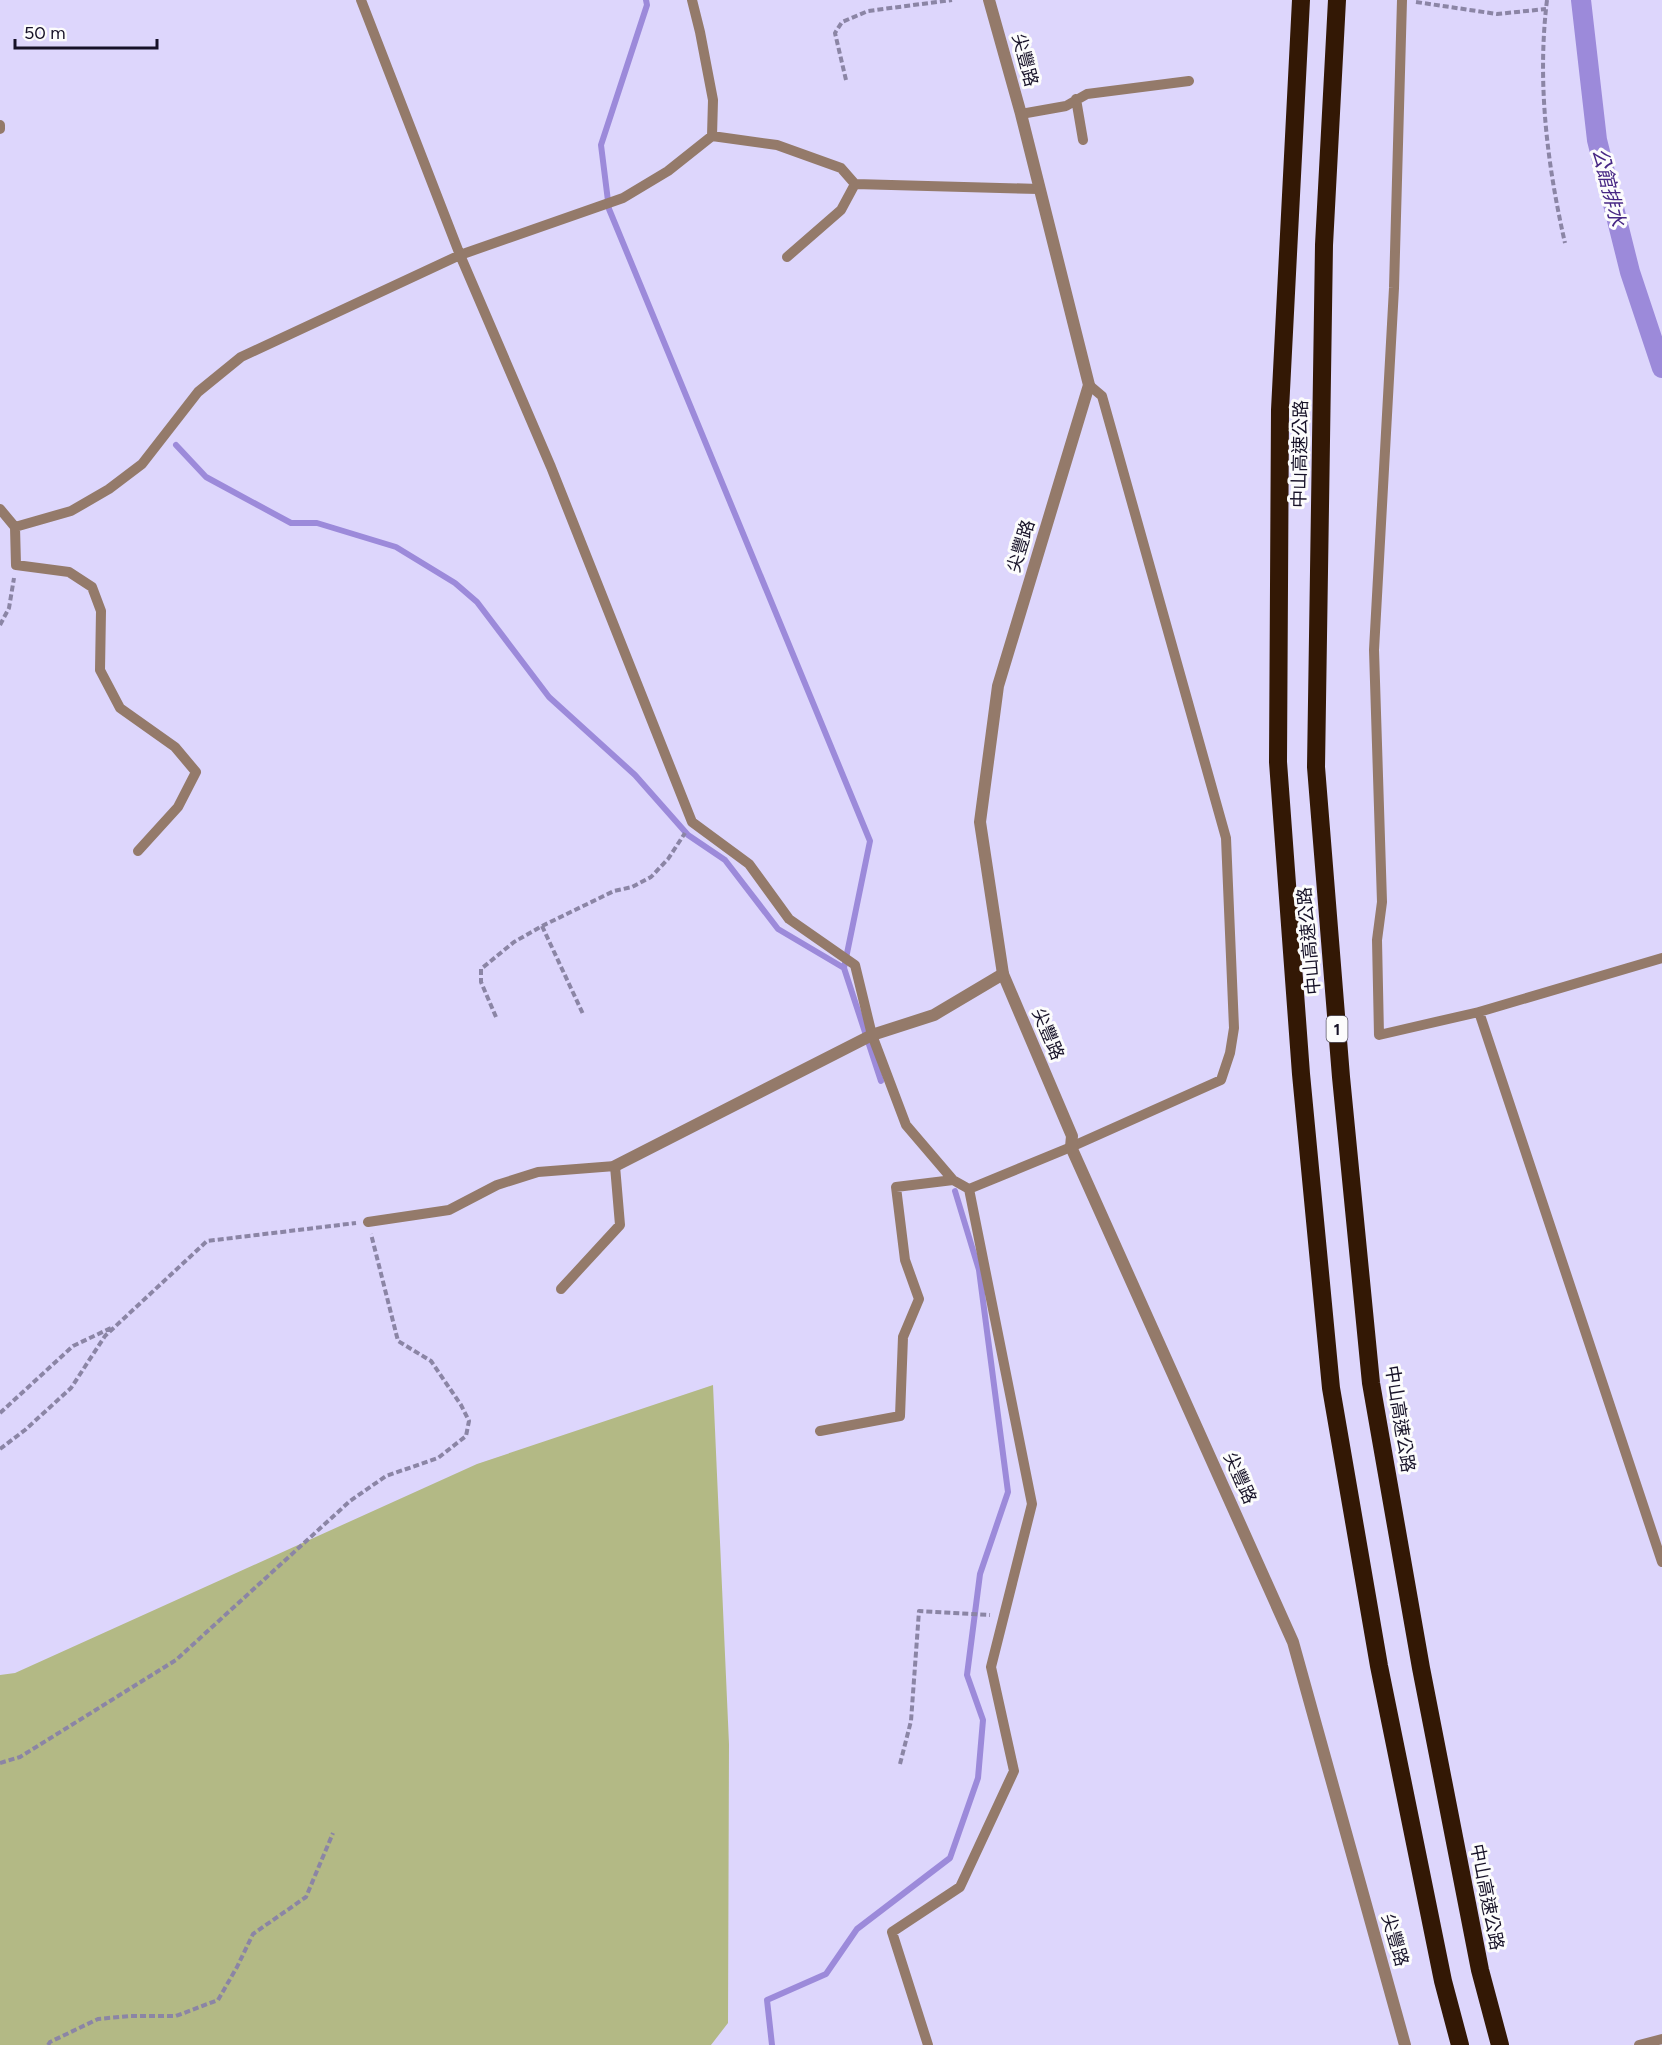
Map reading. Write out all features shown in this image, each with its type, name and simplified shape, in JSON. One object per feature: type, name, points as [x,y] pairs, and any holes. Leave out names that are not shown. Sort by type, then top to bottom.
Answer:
[{"type":"highway","name":"中山高速公路","points":[[1301,0],[1280,410],[1278,751],[1299,1040],[1331,1388],[1382,1677],[1443,1981],[1460,2045]]},
{"type":"highway","name":"中山高速公路","points":[[1337,0],[1324,245],[1316,767],[1341,1077],[1371,1383],[1421,1668],[1480,1970],[1500,2045]]},
{"type":"street","name":"尖豐路","points":[[989,0],[1021,114],[1089,385],[998,686],[980,822],[1003,974],[1072,1136],[1071,1147],[1293,1642],[1405,2045]]},
{"type":"street","points":[[615,1166],[870,1036],[934,1015],[1003,974]]},
{"type":"lane","points":[[361,0],[460,255],[551,467],[692,822],[749,864],[789,920],[855,965],[870,1036],[906,1125],[953,1180],[969,1189],[1032,1504],[991,1667],[1014,1771],[960,1887],[892,1932],[928,2045]]},
{"type":"lane","points":[[692,0],[712,100],[712,136]]},
{"type":"lane","points":[[1402,0],[1394,288],[1374,650],[1382,902],[1377,939],[1379,1035],[1479,1012],[1662,958]]},
{"type":"lane","points":[[1021,114],[1066,106],[1087,94],[1189,81]]},
{"type":"lane","points":[[1076,99],[1083,140]]},
{"type":"lane","points":[[15,527],[71,511],[109,489],[142,464],[198,392],[242,357],[460,255],[623,198],[668,171],[712,136],[777,145],[841,168],[855,184],[1039,189]]},
{"type":"lane","points":[[787,257],[841,210],[855,184]]},
{"type":"lane","points":[[969,1189],[1071,1147],[1221,1080],[1230,1053],[1234,1028],[1226,838],[1102,396],[1089,385]]},
{"type":"lane","points":[[0,509],[15,527],[16,565],[69,572],[92,587],[101,611],[100,670],[120,708],[175,747],[196,772],[178,807],[138,852]]},
{"type":"lane","points":[[1479,1012],[1662,1562]]},
{"type":"lane","points":[[368,1221],[449,1210],[497,1185],[538,1172],[615,1166],[620,1225],[561,1289]]},
{"type":"lane","points":[[819,1431],[900,1416],[903,1337],[919,1299],[905,1260],[896,1188],[953,1180]]},
{"type":"lane","points":[[1639,2045],[1662,2039]]},
{"type":"path","points":[[846,80],[836,33],[842,22],[867,11],[952,0]]},
{"type":"path","points":[[1402,0],[1497,14],[1546,9]]},
{"type":"path","points":[[1547,0],[1543,90],[1553,188],[1565,243]]},
{"type":"path","points":[[0,625],[9,608],[16,565]]},
{"type":"path","points":[[496,1017],[481,982],[482,969],[514,942],[542,926],[614,891],[632,887],[651,877],[668,859],[692,822]]},
{"type":"path","points":[[542,926],[583,1014]]},
{"type":"path","points":[[0,1449],[25,1430],[71,1388],[105,1336],[207,1241],[368,1221],[398,1341],[431,1361],[461,1405],[469,1421],[466,1436],[438,1458],[386,1476],[350,1501],[176,1660],[20,1757],[0,1762]]},
{"type":"path","points":[[0,1413],[73,1346],[116,1326]]},
{"type":"path","points":[[900,1764],[911,1720],[919,1611],[984,1615]]},
{"type":"path","points":[[48,2045],[98,2019],[176,2016],[218,2000],[253,1934],[306,1896],[333,1833]]},
{"type":"green space","points":[[713,1385],[729,1744],[728,2023],[711,2045],[0,2045],[0,1675],[15,1673],[477,1464]]},
{"type":"waterway","points":[[646,0],[647,5],[601,145],[609,209],[870,841],[844,968],[881,1081]]},
{"type":"waterway","name":"公館排水","points":[[1581,0],[1597,140],[1630,272],[1662,368]]},
{"type":"waterway","points":[[176,445],[206,477],[291,523],[317,523],[396,547],[455,583],[477,602],[549,697],[635,775],[688,835],[725,860],[778,929],[844,968]]},
{"type":"waterway","points":[[772,2045],[767,2000],[826,1974],[857,1929],[950,1858],[978,1778],[983,1720],[967,1675],[980,1574],[1008,1492],[979,1270],[955,1191]]}]
